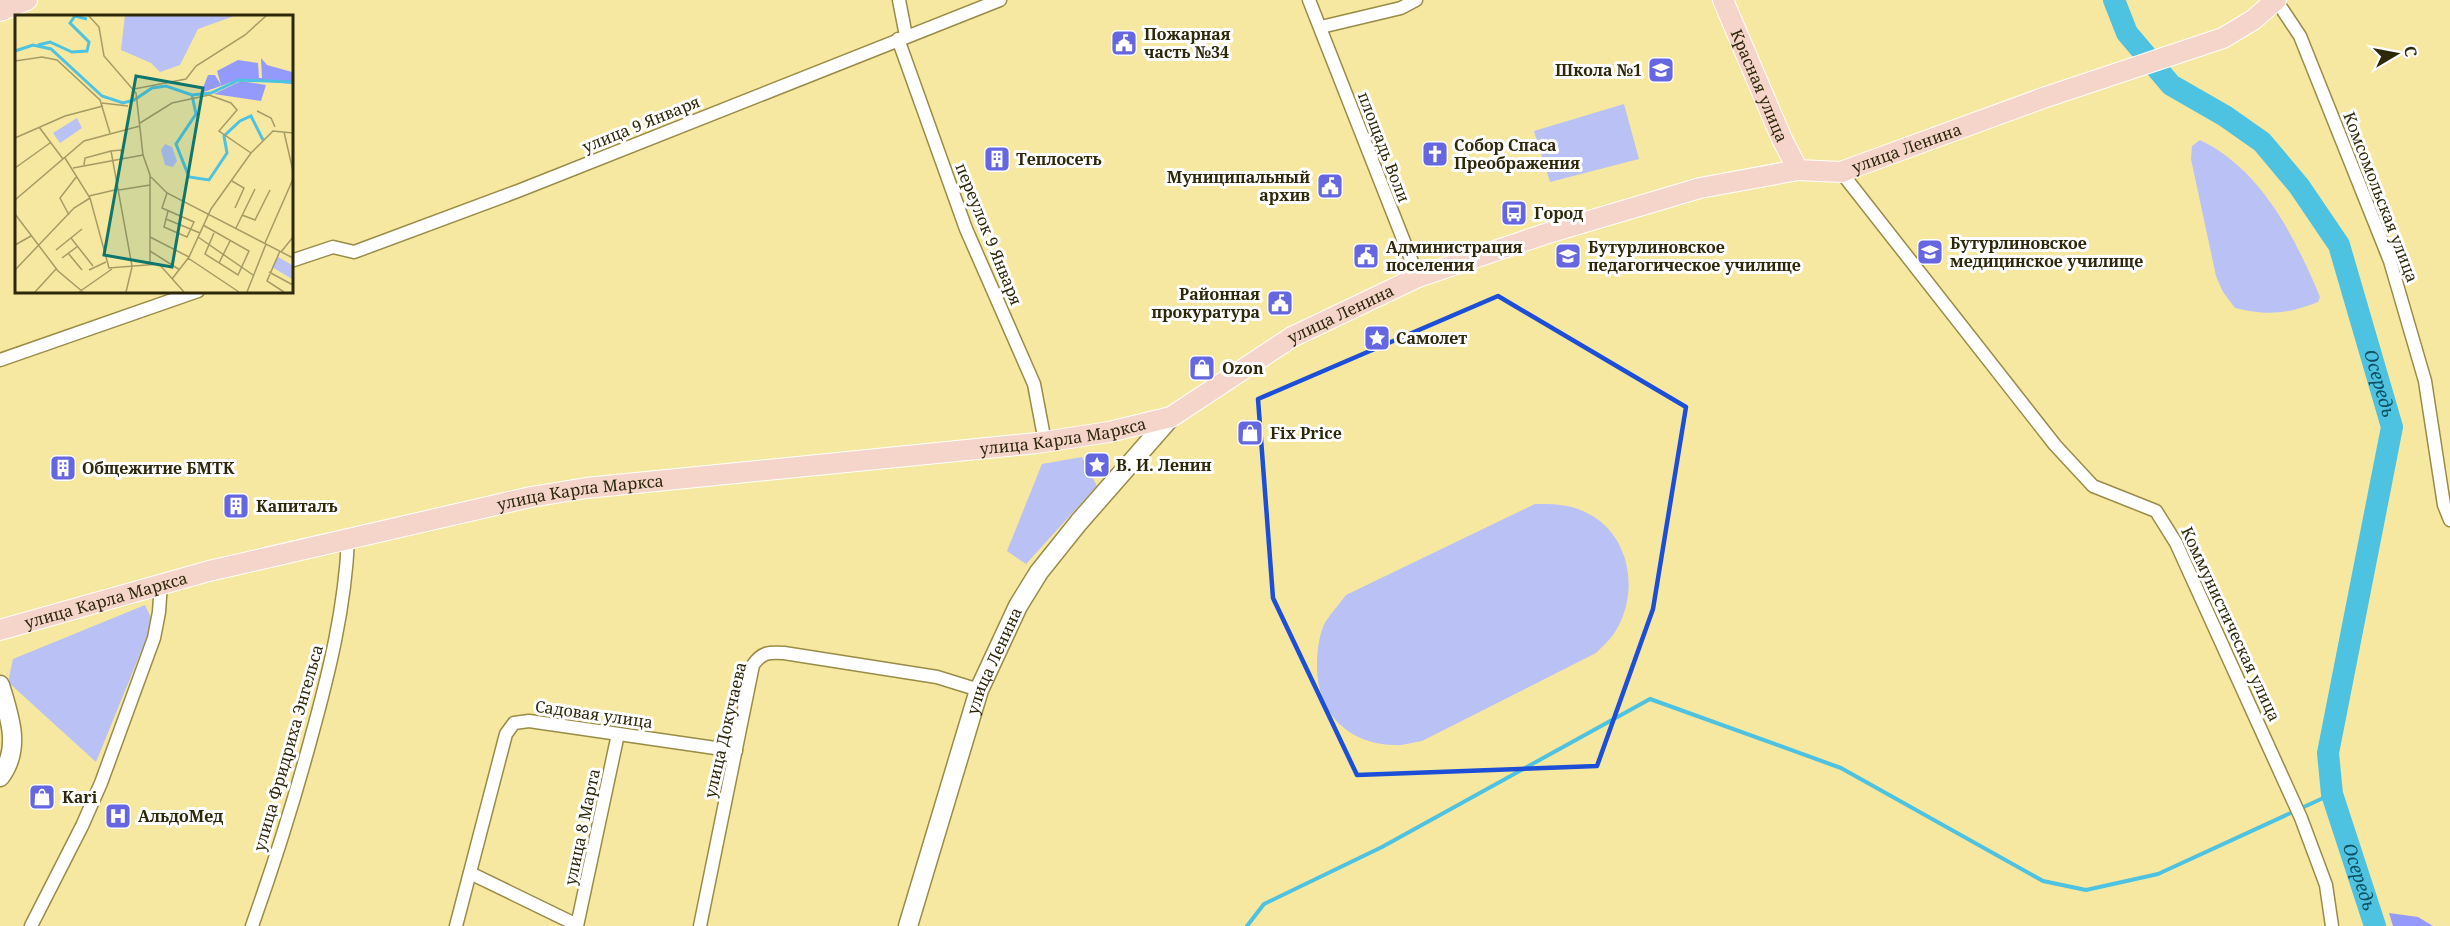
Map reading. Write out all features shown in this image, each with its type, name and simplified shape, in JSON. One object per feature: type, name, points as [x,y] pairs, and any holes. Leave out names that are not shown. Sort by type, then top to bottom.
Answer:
[{"type":"main road","points":[[0,11],[27,0]]},
{"type":"main road","name":"Красная улица","points":[[1723,0],[1782,139],[1798,170]]},
{"type":"main road","name":"улица Ленина","points":[[1171,417],[1292,337],[1418,278],[1545,234],[1700,188],[1798,170],[1841,172],[2084,84],[2223,38],[2253,20],[2276,0]]},
{"type":"main road","name":"улица Карла Маркса","points":[[0,630],[161,584],[531,498],[585,488],[1045,442],[1109,432],[1171,417]]},
{"type":"street","name":"переулок 9 Января","points":[[898,0],[902,38],[966,229],[1034,384],[1045,442]]},
{"type":"street","name":"улица 9 Января","points":[[292,261],[333,247],[354,252],[518,191],[1000,0]]},
{"type":"street","name":"площадь Воли","points":[[1309,0],[1418,278]]},
{"type":"street","points":[[1321,27],[1401,8],[1416,0]]},
{"type":"street","name":"Комсомольская улица","points":[[2276,0],[2300,36],[2318,76],[2390,261],[2425,381],[2444,505],[2450,520]]},
{"type":"street","name":"Коммунистическая улица","points":[[1841,172],[2055,445],[2093,486],[2156,510],[2176,543],[2301,818],[2326,885],[2332,926]]},
{"type":"street","points":[[0,360],[195,292]]},
{"type":"street","name":"улица Ленина","points":[[908,926],[979,690],[1001,639],[1039,572],[1079,522],[1171,417]]},
{"type":"street","name":"улица Фридриха Энгельса","points":[[252,926],[295,798],[325,688],[343,605],[348,540]]},
{"type":"street","points":[[31,926],[82,826],[101,783],[154,638],[161,584]]},
{"type":"street","name":"улица Докучаева","points":[[700,926],[753,665],[764,653],[784,653],[937,677],[979,690]]},
{"type":"street","points":[[0,685],[13,729],[10,759],[0,777]]},
{"type":"street","name":"Садовая улица","points":[[456,926],[506,734],[510,727],[520,721],[529,721],[736,751]]},
{"type":"street","name":"улица 8 Марта","points":[[577,925],[618,734]]},
{"type":"street","points":[[470,873],[577,925]]},
{"type":"highlighted area","points":[[1498,296],[1686,407],[1653,609],[1597,766],[1357,775],[1273,598],[1258,399]]},
{"type":"shaded area","points":[[1624,104],[1639,159],[1550,182],[1534,131]]},
{"type":"shaded area","points":[[2200,140],[2241,168],[2274,207],[2310,274],[2320,297],[2318,302],[2287,311],[2258,312],[2235,308],[2223,292],[2216,276],[2191,159],[2192,146]]},
{"type":"shaded area","points":[[1082,457],[1097,486],[1026,564],[1007,551],[1042,464]]},
{"type":"shaded area","points":[[1535,504],[1567,506],[1585,512],[1601,522],[1613,534],[1621,549],[1627,565],[1629,582],[1627,600],[1623,617],[1608,641],[1596,653],[1422,741],[1397,745],[1377,743],[1349,732],[1329,711],[1322,698],[1317,666],[1320,636],[1324,626],[1346,595]]},
{"type":"shaded area","points":[[145,605],[153,622],[96,762],[8,682],[13,659]]},
{"type":"shaded area","points":[[2389,913],[2418,917],[2433,926],[2393,926]]},
{"type":"waterway","name":"Осередь","points":[[2114,0],[2127,33],[2171,85],[2225,116],[2262,142],[2299,186],[2339,245],[2392,427],[2328,753],[2332,794],[2375,926]]},
{"type":"waterway","points":[[1247,926],[1264,904],[1382,847],[1650,699],[1841,768],[2043,881],[2086,890],[2158,874],[2332,794]]},
{"type":"place","name":"Пожарная часть №34","points":[[1124,43]]},
{"type":"place","name":"Школа №1","points":[[1661,70]]},
{"type":"place","name":"Собор Спаса Преображения","points":[[1435,154]]},
{"type":"place","name":"Теплосеть","points":[[997,159]]},
{"type":"place","name":"Муниципальный архив","points":[[1330,186]]},
{"type":"place","name":"Город","points":[[1514,213]]},
{"type":"place","name":"Бутурлиновское медицинское училище","points":[[1930,252]]},
{"type":"place","name":"Администрация поселения","points":[[1366,256]]},
{"type":"place","name":"Бутурлиновское педагогическое училище","points":[[1568,256]]},
{"type":"place","name":"Районная прокуратура","points":[[1280,303]]},
{"type":"place","name":"Самолет","points":[[1377,338]]},
{"type":"place","name":"Ozon","points":[[1202,368]]},
{"type":"place","name":"Fix Price","points":[[1250,433]]},
{"type":"place","name":"В. И. Ленин","points":[[1097,465]]},
{"type":"place","name":"Общежитие БМТК","points":[[63,468]]},
{"type":"place","name":"Капиталъ","points":[[236,506]]},
{"type":"place","name":"Kari","points":[[42,797]]},
{"type":"place","name":"АльдоМед","points":[[118,816]]}]
